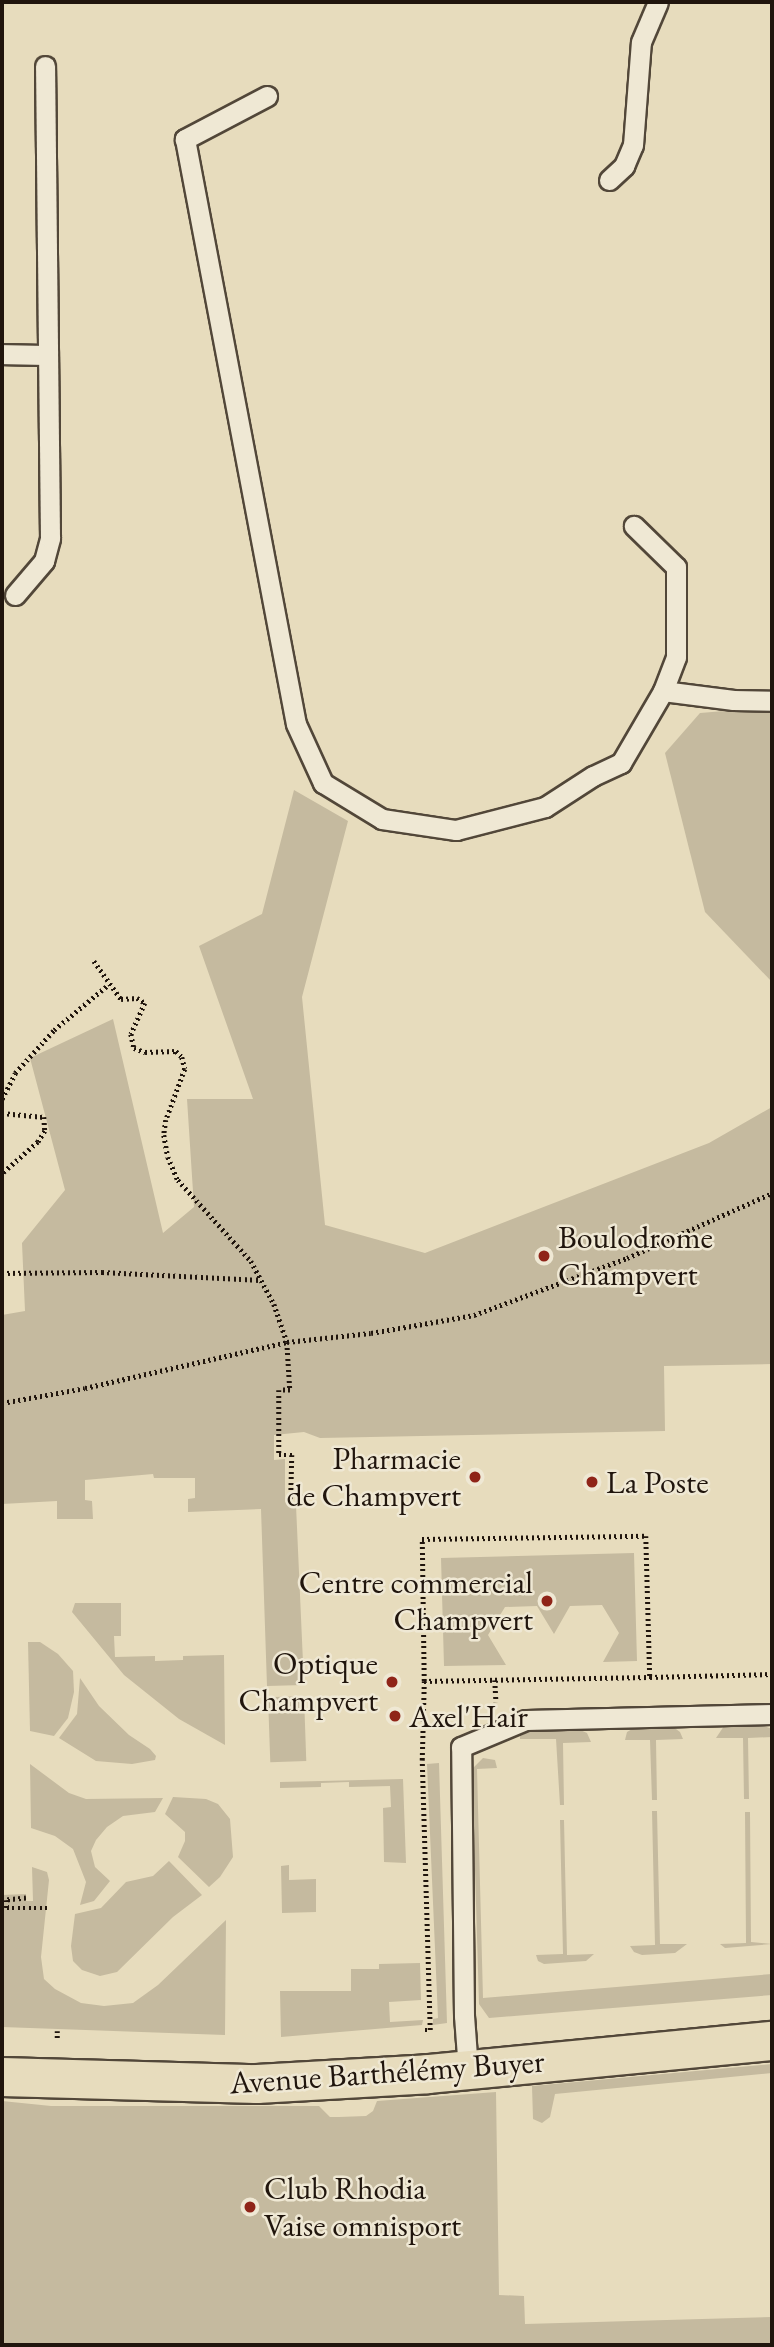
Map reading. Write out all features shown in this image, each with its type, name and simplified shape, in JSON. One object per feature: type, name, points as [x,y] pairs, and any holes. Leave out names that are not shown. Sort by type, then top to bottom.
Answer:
[{"type":"main road","name":"Avenue Barthélémy Buyer","points":[[2,2077],[257,2084],[468,2070],[772,2041]]},
{"type":"lane","points":[[609,180],[624,166],[633,145],[641,42],[658,2]]},
{"type":"lane","points":[[15,595],[44,561],[50,538],[46,66]]},
{"type":"lane","points":[[267,96],[185,139],[296,724],[323,783],[382,819],[456,830],[545,807],[593,776],[621,763],[663,691],[676,657],[676,567],[634,526]]},
{"type":"lane","points":[[2,354],[48,355]]},
{"type":"lane","points":[[663,691],[733,700],[772,701]]},
{"type":"lane","points":[[468,2070],[464,2016],[461,1747],[526,1720],[772,1714]]},
{"type":"path","points":[[94,961],[108,985],[121,999],[137,998],[145,1003],[131,1034],[134,1048],[145,1052],[176,1051],[182,1057],[185,1069],[166,1120],[164,1135],[168,1157],[178,1180],[237,1243],[261,1280],[287,1342],[289,1390],[279,1390],[279,1455],[292,1455],[290,1496],[305,1497]]},
{"type":"path","points":[[2,1099],[15,1073],[54,1030],[108,985]]},
{"type":"path","points":[[2,1113],[44,1117],[46,1131],[38,1142],[2,1174]]},
{"type":"path","points":[[2,1403],[85,1388],[287,1342],[370,1333],[474,1315],[626,1258],[772,1193]]},
{"type":"path","points":[[2,1273],[102,1272],[261,1280]]},
{"type":"path","points":[[425,2030],[430,2029],[422,1760],[422,1539],[646,1536],[650,1677]]},
{"type":"path","points":[[424,1681],[772,1674]]},
{"type":"path","points":[[26,1898],[6,1900],[7,1908],[47,1908]]},
{"type":"path","points":[[57,2031],[57,2038]]},
{"type":"shaded area","points":[[772,707],[772,982],[705,912],[665,753],[700,713]]},
{"type":"shaded area","points":[[294,790],[348,821],[302,997],[325,1225],[425,1253],[709,1143],[772,1107],[772,1364],[664,1366],[665,1431],[320,1438],[304,1432],[274,1435],[274,1460],[285,1459],[285,1502],[296,1505],[304,1685],[267,1686],[261,1509],[188,1512],[188,1499],[195,1498],[195,1478],[154,1478],[153,1474],[85,1480],[85,1500],[92,1501],[93,1519],[57,1519],[57,1501],[2,1504],[2,1315],[25,1311],[22,1243],[65,1190],[30,1058],[113,1019],[163,1233],[194,1207],[187,1099],[253,1099],[199,946],[262,914]]},
{"type":"shaded area","points":[[634,1553],[637,1661],[603,1662],[619,1633],[602,1605],[570,1606],[554,1634],[537,1606],[505,1607],[488,1635],[506,1665],[444,1666],[441,1558]]},
{"type":"shaded area","points":[[75,1603],[121,1603],[121,1636],[114,1636],[115,1657],[155,1656],[155,1661],[183,1660],[183,1656],[224,1655],[225,1745],[179,1719],[124,1675],[72,1612]]},
{"type":"shaded area","points":[[28,1642],[40,1642],[58,1654],[73,1671],[74,1692],[68,1718],[54,1736],[30,1731]]},
{"type":"shaded area","points":[[80,1678],[99,1706],[129,1735],[150,1749],[156,1756],[155,1760],[132,1764],[96,1761],[59,1738],[77,1714]]},
{"type":"shaded area","points":[[304,1696],[306,1761],[270,1762],[268,1697]]},
{"type":"shaded area","points":[[672,1726],[680,1732],[683,1739],[656,1740],[657,1800],[652,1800],[650,1740],[625,1740],[627,1732],[634,1728]]},
{"type":"shaded area","points":[[724,1726],[764,1726],[772,1729],[772,1737],[748,1738],[749,1799],[744,1799],[743,1738],[716,1738]]},
{"type":"shaded area","points":[[578,1729],[587,1733],[591,1742],[563,1743],[564,1805],[560,1805],[556,1739],[520,1739],[520,1736],[533,1730]]},
{"type":"shaded area","points":[[483,1758],[495,1760],[497,1768],[477,1769],[483,1998],[772,1974],[772,1995],[489,2018],[479,2004],[472,1769]]},
{"type":"shaded area","points":[[439,1763],[447,2023],[433,2025],[433,2019],[438,2018],[427,1764]]},
{"type":"shaded area","points":[[30,1764],[69,1793],[86,1799],[163,1798],[155,1812],[123,1816],[107,1827],[96,1840],[91,1851],[95,1867],[110,1881],[94,1901],[80,1905],[86,1882],[73,1849],[55,1836],[31,1828]]},
{"type":"shaded area","points":[[403,1779],[406,1863],[384,1862],[383,1808],[391,1807],[390,1786],[349,1787],[349,1782],[321,1783],[321,1787],[280,1788],[280,1782]]},
{"type":"shaded area","points":[[173,1797],[206,1799],[218,1804],[230,1819],[233,1857],[220,1877],[209,1887],[178,1857],[185,1841],[185,1832],[165,1814]]},
{"type":"shaded area","points":[[652,1811],[657,1811],[660,1944],[687,1944],[675,1953],[642,1955],[634,1952],[630,1946],[655,1945]]},
{"type":"shaded area","points":[[745,1812],[750,1812],[751,1942],[772,1944],[725,1948],[720,1944],[746,1943]]},
{"type":"shaded area","points":[[560,1820],[564,1820],[567,1955],[594,1954],[586,1961],[544,1964],[538,1961],[536,1955],[563,1954]]},
{"type":"shaded area","points":[[169,1861],[202,1895],[173,1917],[117,1972],[100,1976],[82,1970],[73,1961],[71,1946],[75,1914],[101,1908],[126,1882],[153,1876]]},
{"type":"shaded area","points":[[289,1865],[289,1880],[316,1879],[316,1912],[282,1913],[281,1866]]},
{"type":"shaded area","points":[[32,1867],[47,1872],[49,1880],[41,1957],[44,1979],[55,1989],[81,2003],[104,2006],[133,2003],[158,1985],[226,1920],[225,2035],[2,2027],[2,1895],[26,1894],[26,1901],[33,1901]]},
{"type":"shaded area","points":[[420,1963],[421,2000],[389,2002],[390,2022],[423,2020],[422,2025],[281,2037],[280,1991],[351,1991],[351,1969],[379,1969],[379,1964]]},
{"type":"shaded area","points":[[772,2064],[772,2073],[555,2094],[550,2117],[542,2123],[533,2119],[532,2086]]},
{"type":"shaded area","name":"Club Rhodia Vaise omnisport","points":[[496,2092],[499,2295],[524,2296],[525,2324],[772,2317],[772,2345],[2,2345],[2,2101],[51,2106],[319,2106],[330,2117],[339,2117],[366,2116],[373,2111],[377,2101]]},
{"type":"place","name":"Boulodrome Champvert","points":[[544,1256]]},
{"type":"place","name":"Pharmacie de Champvert","points":[[475,1477]]},
{"type":"place","name":"La Poste","points":[[592,1482]]},
{"type":"place","name":"Centre commercial Champvert","points":[[547,1601]]},
{"type":"place","name":"Optique Champvert","points":[[392,1682]]},
{"type":"place","name":"Axel'Hair","points":[[395,1716]]},
{"type":"place","name":"Club Rhodia Vaise omnisport","points":[[250,2207]]}]
